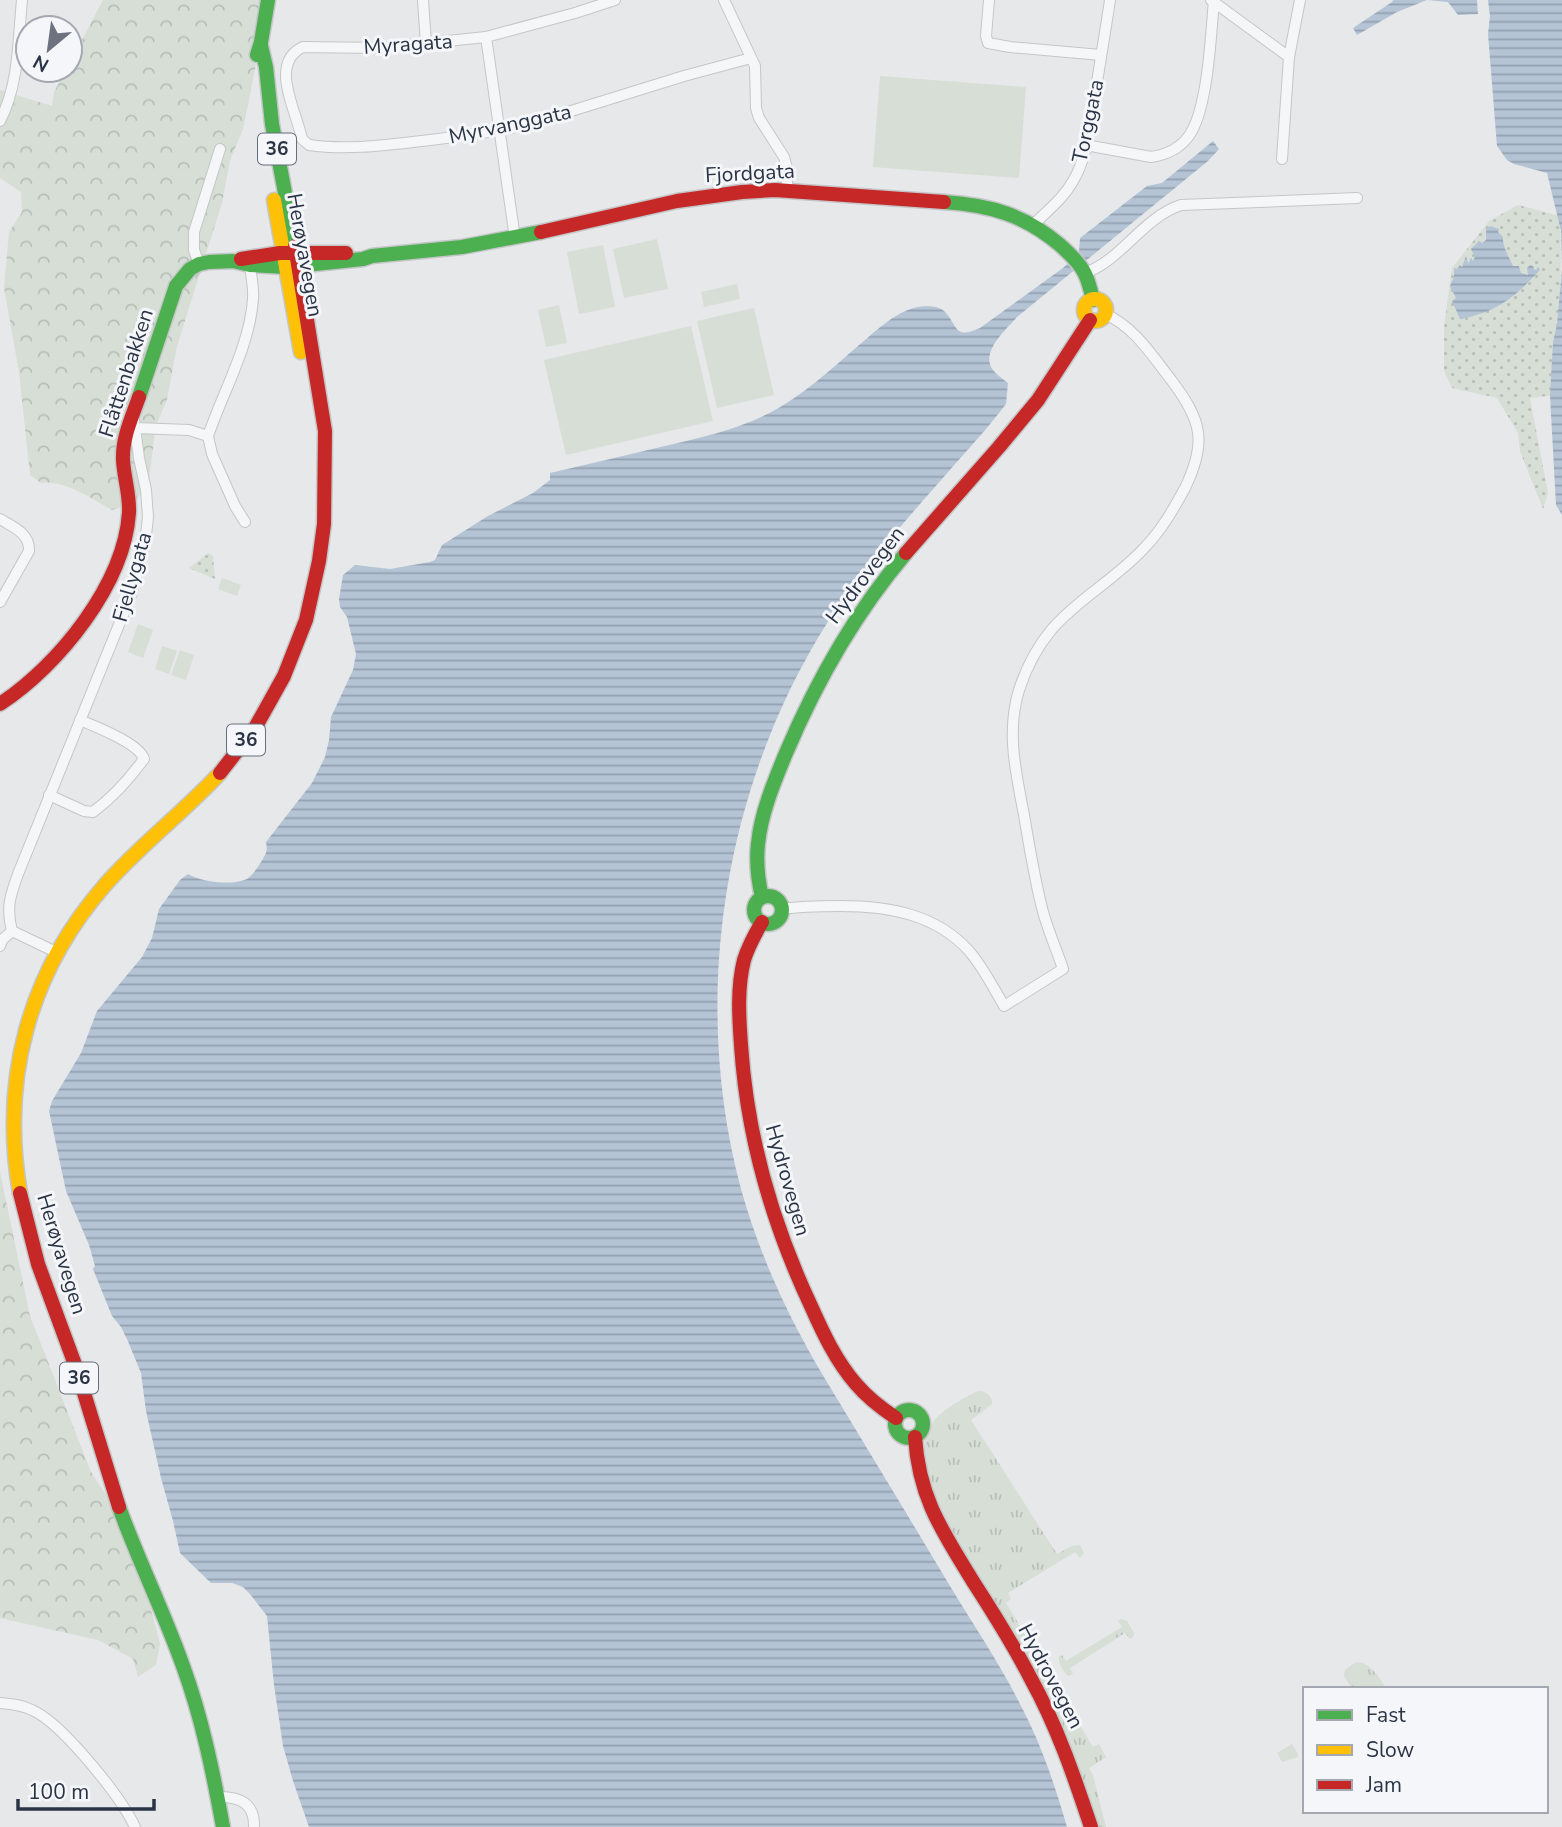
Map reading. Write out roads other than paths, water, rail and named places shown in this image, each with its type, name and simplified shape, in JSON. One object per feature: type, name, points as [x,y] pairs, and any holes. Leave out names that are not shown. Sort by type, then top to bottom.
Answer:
[{"type":"main road","name":"Herøyavegen","points":[[223,1827],[212,1763],[190,1684],[119,1508],[77,1371],[34,1250],[21,1192],[13,1118],[21,1043],[40,985],[56,952],[102,887],[205,789],[248,738],[273,699],[298,645],[314,591],[323,533],[324,471],[327,459],[323,418],[258,106],[257,55],[261,46],[268,0]]},
{"type":"main road","name":"Fjordgata","points":[[291,260],[362,252],[372,256],[459,248],[515,238],[689,198],[746,191],[787,191],[961,203],[999,210],[1032,225],[1058,243],[1079,265]]},
{"type":"main road","points":[[199,264],[218,261],[291,260]]},
{"type":"main road","name":"Flåttenbakken","points":[[0,704],[24,689],[53,660],[82,622],[116,565],[129,517],[122,451],[124,441],[134,421],[176,286],[186,272],[199,264]]},
{"type":"main road","points":[[1079,265],[1093,300]]},
{"type":"main road","points":[[1097,299],[1105,306],[1105,314],[1101,320],[1090,320],[1084,309],[1097,299]]},
{"type":"main road","name":"Hydrovegen","points":[[762,897],[757,853],[767,805],[794,734],[828,663],[879,586],[1038,401],[1090,320]]},
{"type":"main road","points":[[767,896],[777,899],[782,909],[779,918],[771,923],[762,922],[756,916],[754,907],[762,897],[767,896]]},
{"type":"main road","name":"Hydrovegen","points":[[762,922],[748,947],[742,969],[738,1012],[747,1111],[760,1171],[791,1263],[806,1299],[837,1357],[862,1391],[896,1418]]},
{"type":"main road","points":[[903,1411],[918,1412],[921,1416],[924,1424],[915,1437],[904,1437],[896,1429],[896,1418],[903,1411]]},
{"type":"main road","name":"Hydrovegen","points":[[915,1437],[918,1472],[924,1495],[1048,1709],[1066,1752],[1091,1827]]},
{"type":"street","points":[[0,121],[15,82],[22,0]]},
{"type":"street","points":[[423,0],[426,44]]},
{"type":"street","name":"Myragata","points":[[304,142],[285,81],[289,58],[294,51],[303,47],[379,48],[486,37],[615,0]]},
{"type":"street","points":[[724,0],[756,73],[756,108],[787,168],[787,191]]},
{"type":"street","points":[[989,0],[986,36],[988,43],[1101,55]]},
{"type":"street","name":"Torggata","points":[[1032,225],[1058,202],[1073,181],[1086,145],[1110,0]]},
{"type":"street","points":[[1282,159],[1289,57],[1300,0]]},
{"type":"street","points":[[1213,1],[1289,57]]},
{"type":"street","points":[[1086,145],[1151,156],[1170,152],[1187,139],[1197,119],[1205,85],[1213,1]]},
{"type":"street","points":[[486,37],[515,238]]},
{"type":"street","name":"Myrvanggata","points":[[304,142],[321,147],[360,147],[435,140],[499,130],[558,116],[751,58]]},
{"type":"street","points":[[199,264],[194,250],[194,232],[220,149]]},
{"type":"street","points":[[1079,265],[1101,265],[1169,209],[1191,204],[1357,198]]},
{"type":"street","points":[[245,522],[212,454],[208,436],[229,386],[250,319],[254,296],[249,261]]},
{"type":"street","points":[[782,909],[863,906],[897,910],[928,921],[951,935],[970,952],[1004,1006],[1063,969],[1041,905],[1014,761],[1012,735],[1016,701],[1028,666],[1052,630],[1086,597],[1139,554],[1161,528],[1189,480],[1200,441],[1192,410],[1184,397],[1136,336],[1121,322],[1105,314]]},
{"type":"street","points":[[134,421],[189,430],[208,436]]},
{"type":"street","name":"Fjellygata","points":[[56,952],[4,938],[10,897],[131,595],[145,544],[148,517],[146,490],[134,421]]},
{"type":"street","points":[[0,519],[21,532],[30,545],[0,601]]},
{"type":"street","points":[[49,795],[84,811],[93,812],[112,796],[144,759],[143,754],[136,748],[80,720]]},
{"type":"street","points":[[0,1703],[32,1710],[55,1724],[108,1786],[135,1827]]},
{"type":"street","points":[[218,1797],[235,1798],[248,1805],[253,1813],[254,1827]]},
{"type":"water","points":[[1393,0],[1427,0],[1397,12],[1357,35],[1353,28]]},
{"type":"water","points":[[1427,0],[1477,0],[1478,14],[1458,15],[1448,2]]},
{"type":"water","points":[[1488,0],[1562,0],[1562,269],[1561,231],[1547,173],[1514,164],[1507,160],[1497,146]]},
{"type":"water","points":[[1213,141],[1219,149],[1208,161],[1017,317],[1002,334],[990,353],[989,360],[992,369],[1008,383],[1006,404],[886,543],[829,620],[793,684],[763,752],[741,823],[726,896],[718,969],[718,1043],[726,1117],[741,1189],[758,1242],[792,1319],[819,1368],[1014,1693],[1042,1752],[1067,1827],[309,1827],[283,1746],[267,1616],[243,1587],[232,1583],[211,1583],[180,1553],[146,1411],[141,1373],[121,1327],[112,1316],[93,1269],[95,1266],[89,1245],[66,1191],[49,1111],[52,1101],[81,1053],[97,1011],[142,957],[152,938],[159,909],[180,880],[188,874],[217,882],[247,879],[264,857],[266,842],[312,783],[325,757],[331,717],[353,670],[356,654],[347,617],[340,607],[339,599],[343,575],[355,565],[390,569],[430,562],[435,560],[442,545],[488,516],[533,493],[550,480],[550,473],[727,430],[757,419],[796,397],[885,323],[908,310],[936,307],[944,311],[961,332],[980,328],[1063,268],[1079,252],[1080,238],[1147,186],[1162,183]]},
{"type":"water","points":[[1491,226],[1499,229],[1513,266],[1519,266],[1521,273],[1528,275],[1527,268],[1530,265],[1540,270],[1522,288],[1495,308],[1460,319],[1452,301],[1456,298],[1450,286],[1454,268],[1457,269],[1460,265],[1462,267],[1466,256],[1468,264],[1471,258],[1473,261],[1475,257],[1471,249],[1479,241],[1482,243],[1486,240],[1486,229]]},
{"type":"water","points":[[1562,269],[1562,515],[1556,505],[1550,396]]}]
